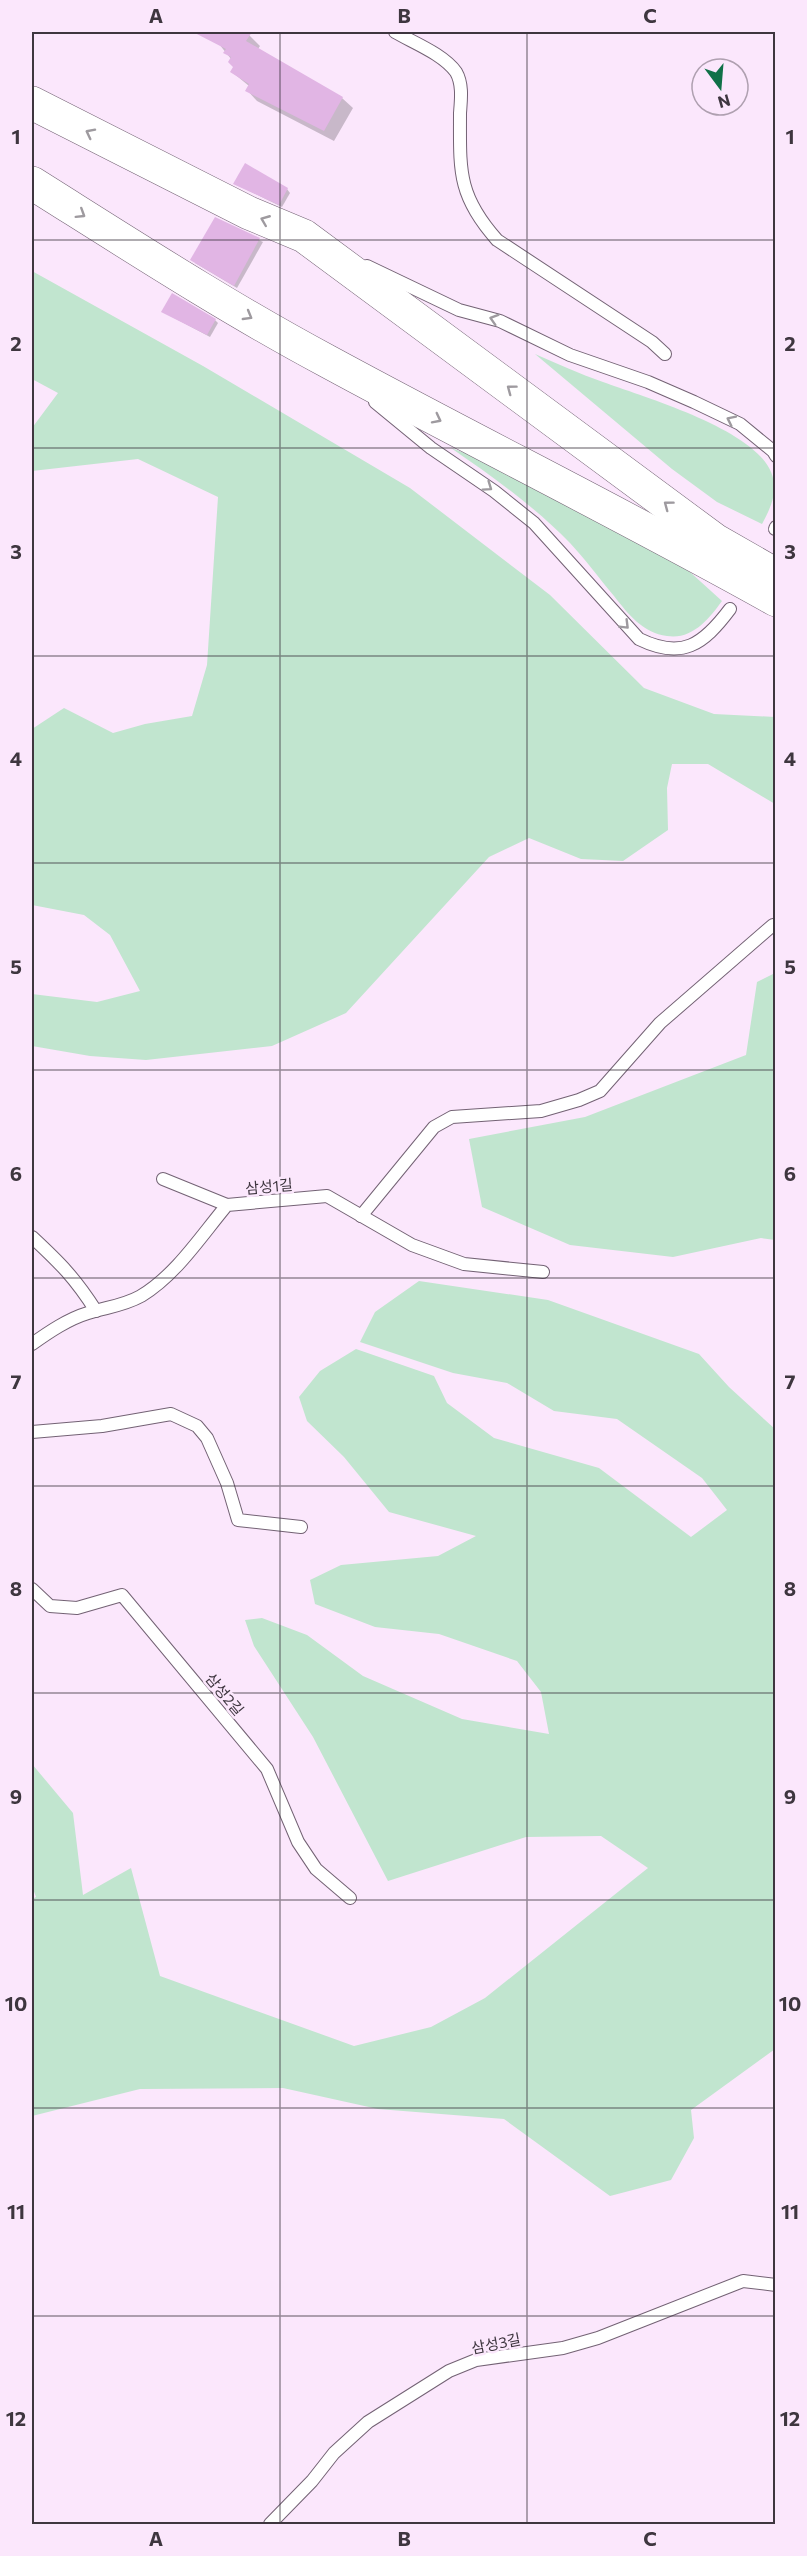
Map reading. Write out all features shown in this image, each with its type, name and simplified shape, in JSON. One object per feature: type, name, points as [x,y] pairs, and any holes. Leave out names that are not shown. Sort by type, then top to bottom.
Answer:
[{"type":"highway","points":[[32,103],[249,213],[304,236],[715,540],[776,574]]},
{"type":"highway","points":[[32,183],[200,289],[326,361],[648,528],[776,600]]},
{"type":"highway","points":[[648,528],[776,626]]},
{"type":"highway","points":[[715,540],[776,559]]},
{"type":"lane","points":[[395,32],[446,62],[456,73],[460,88],[460,167],[468,201],[479,220],[497,240],[652,342],[665,354]]},
{"type":"lane","points":[[304,236],[459,310],[500,321],[570,355],[648,382],[694,402],[740,424],[776,456]]},
{"type":"lane","points":[[326,361],[431,448],[494,491],[534,523],[639,639],[659,648],[680,649],[697,643],[712,633],[730,609]]},
{"type":"lane","points":[[361,1216],[434,1127],[452,1117],[541,1111],[600,1091],[660,1023],[764,932],[776,926]]},
{"type":"lane","points":[[163,1179],[227,1205]]},
{"type":"lane","name":"삼성1길","points":[[32,1344],[54,1328],[96,1311],[119,1306],[142,1295],[170,1274],[227,1205],[327,1196],[412,1245],[464,1264],[543,1272]]},
{"type":"lane","points":[[32,1237],[66,1268],[96,1311]]},
{"type":"lane","points":[[32,1432],[102,1426],[171,1414],[197,1426],[207,1438],[227,1483],[238,1520],[302,1527]]},
{"type":"lane","name":"삼성2길","points":[[32,1589],[50,1606],[77,1608],[122,1595],[267,1769],[298,1842],[316,1869],[350,1898]]},
{"type":"lane","name":"삼성3길","points":[[270,2524],[312,2481],[334,2452],[368,2422],[449,2371],[476,2360],[563,2348],[598,2338],[743,2281],[776,2285]]},
{"type":"green space","points":[[32,271],[203,366],[410,488],[550,595],[644,688],[714,714],[775,717],[775,804],[708,764],[672,764],[667,788],[668,830],[623,861],[581,859],[529,838],[489,857],[346,1013],[272,1046],[146,1060],[90,1056],[32,1046],[32,994],[97,1002],[140,991],[110,935],[84,915],[32,905],[32,729],[64,708],[113,733],[145,724],[192,716],[207,665],[218,497],[138,459],[32,471],[32,428],[58,393],[32,379]]},
{"type":"green space","points":[[535,354],[586,376],[696,416],[743,442],[761,456],[773,479],[773,499],[762,524],[717,502],[672,469]]},
{"type":"green space","points":[[451,448],[496,464],[649,548],[690,572],[722,601],[699,627],[684,635],[667,636],[643,627],[619,603],[556,529],[513,492]]},
{"type":"green space","points":[[775,973],[775,1240],[761,1238],[673,1257],[570,1245],[482,1207],[469,1139],[585,1117],[746,1055],[757,982]]},
{"type":"green space","points":[[419,1281],[548,1300],[699,1354],[729,1387],[775,1429],[775,2049],[691,2110],[694,2138],[671,2180],[610,2196],[504,2119],[378,2109],[283,2088],[140,2089],[32,2116],[32,1899],[36,1897],[32,1886],[32,1764],[73,1813],[83,1895],[131,1868],[160,1976],[354,2046],[431,2027],[485,1998],[648,1868],[601,1836],[526,1837],[388,1881],[313,1737],[254,1646],[245,1620],[262,1618],[307,1635],[363,1676],[462,1719],[549,1734],[541,1692],[517,1661],[439,1634],[375,1627],[315,1604],[310,1580],[341,1565],[438,1556],[476,1536],[389,1512],[344,1457],[307,1421],[299,1397],[320,1371],[356,1349],[434,1376],[447,1403],[494,1438],[599,1468],[691,1537],[727,1510],[702,1478],[617,1419],[554,1411],[507,1383],[453,1373],[360,1342],[375,1312]]},
{"type":"building","points":[[193,32],[252,32],[246,41],[343,97],[324,131],[245,91],[249,84],[230,72],[233,67],[228,62],[231,57],[223,53],[226,49]]},
{"type":"building","points":[[245,163],[288,188],[279,205],[233,184]]},
{"type":"building","points":[[215,217],[260,238],[234,286],[190,260]]},
{"type":"building","points":[[172,293],[216,319],[207,335],[161,312]]}]
